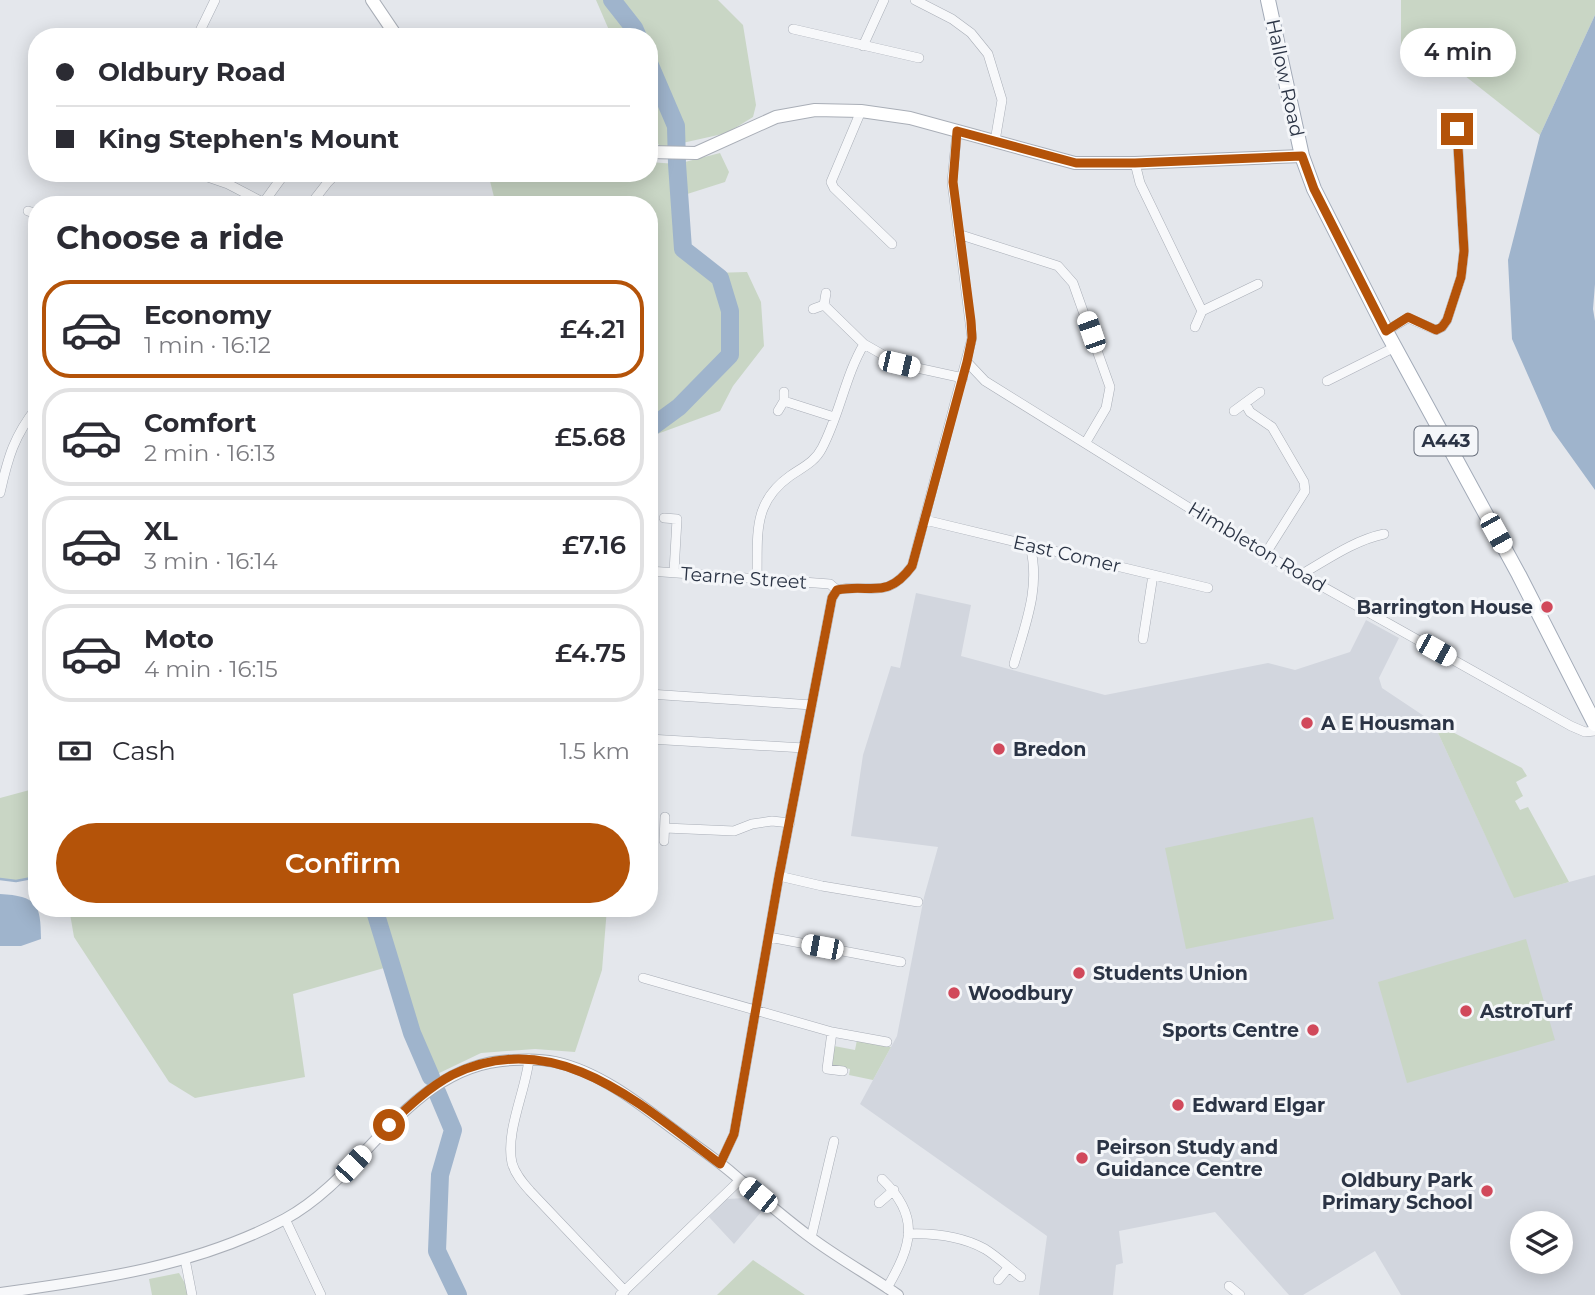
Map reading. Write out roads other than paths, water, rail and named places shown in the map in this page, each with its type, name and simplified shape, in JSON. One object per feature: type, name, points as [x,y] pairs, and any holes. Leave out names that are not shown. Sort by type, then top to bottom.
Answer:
[{"type":"main road","points":[[372,0],[391,28]]},
{"type":"main road","name":"Hallow Road","points":[[1268,0],[1302,156]]},
{"type":"main road","points":[[658,152],[696,153],[776,117],[815,110],[861,111],[910,118],[1076,163],[1302,156]]},
{"type":"main road","name":"A443","points":[[1302,156],[1314,189],[1386,331],[1519,575],[1595,724]]},
{"type":"street","points":[[201,28],[215,0]]},
{"type":"street","points":[[863,46],[884,0]]},
{"type":"street","points":[[915,0],[952,19],[971,33],[988,54],[1002,100],[995,141]]},
{"type":"street","points":[[793,29],[919,58]]},
{"type":"street","points":[[861,111],[831,182],[892,244]]},
{"type":"street","points":[[1386,331],[1408,317],[1436,330],[1447,320],[1461,277],[1464,251],[1457,129]]},
{"type":"street","name":"Tearne Street","points":[[658,571],[830,584],[837,590],[879,590],[901,579],[912,566],[972,338],[953,182],[957,131]]},
{"type":"street","points":[[1135,163],[1140,183],[1202,311]]},
{"type":"street","points":[[222,182],[251,196]]},
{"type":"street","points":[[317,196],[328,182]]},
{"type":"street","points":[[882,234],[889,224]]},
{"type":"street","points":[[958,234],[1058,266],[1073,283],[1110,387],[1106,408],[1086,442]]},
{"type":"street","points":[[1195,327],[1202,311],[1259,283]]},
{"type":"street","points":[[824,304],[826,293]]},
{"type":"street","points":[[813,309],[824,304]]},
{"type":"street","points":[[824,304],[864,344],[899,364],[963,378]]},
{"type":"street","points":[[757,577],[758,522],[768,496],[814,461],[822,449],[847,377],[864,344]]},
{"type":"street","points":[[1327,381],[1395,347]]},
{"type":"street","name":"Himbleton Road","points":[[967,362],[985,381],[1240,539],[1571,726],[1585,732],[1595,731]]},
{"type":"street","points":[[1234,411],[1260,392]]},
{"type":"street","points":[[778,411],[784,397],[834,417]]},
{"type":"street","points":[[1245,403],[1250,412],[1272,427],[1304,482],[1305,491],[1266,553]]},
{"type":"street","points":[[0,493],[11,448],[16,435],[28,419]]},
{"type":"street","points":[[664,518],[677,519],[674,572]]},
{"type":"street","name":"East Comer","points":[[926,520],[1208,588]]},
{"type":"street","points":[[1302,575],[1349,547],[1384,534]]},
{"type":"street","points":[[1014,664],[1034,589],[1034,559],[1030,546]]},
{"type":"street","points":[[1143,639],[1153,575]]},
{"type":"street","points":[[720,1164],[734,1134],[779,876],[832,598],[837,590]]},
{"type":"street","points":[[658,695],[812,705]]},
{"type":"street","points":[[658,740],[804,748]]},
{"type":"street","points":[[664,841],[665,817]]},
{"type":"street","points":[[665,828],[734,831],[752,824],[772,821],[790,823]]},
{"type":"street","points":[[779,876],[822,886],[903,895],[918,902]]},
{"type":"street","points":[[769,937],[901,962]]},
{"type":"street","points":[[643,978],[832,1032],[887,1042]]},
{"type":"street","points":[[832,1032],[827,1069],[843,1071]]},
{"type":"street","points":[[529,1059],[527,1080],[514,1123],[512,1163],[530,1191],[622,1293],[740,1180]]},
{"type":"street","points":[[0,1293],[35,1292],[185,1259],[285,1219],[338,1180],[414,1102],[451,1076],[493,1060],[529,1059],[555,1062],[592,1075],[638,1103],[720,1164],[811,1238],[898,1295]]},
{"type":"street","points":[[811,1238],[834,1141]]},
{"type":"street","points":[[882,1179],[902,1201],[908,1218],[905,1254],[887,1287]]},
{"type":"street","points":[[879,1203],[894,1190]]},
{"type":"street","points":[[285,1219],[321,1295]]},
{"type":"street","points":[[908,1234],[936,1234],[968,1242],[986,1250],[1021,1277]]},
{"type":"street","points":[[185,1259],[192,1295]]},
{"type":"street","points":[[998,1280],[1008,1268]]},
{"type":"street","points":[[1229,1286],[1240,1295]]},
{"type":"water","points":[[1595,15],[1595,490],[1552,430],[1512,339],[1508,260],[1540,135]]},
{"type":"water","points":[[0,894],[28,900],[28,917],[40,917],[41,939],[21,946],[0,946]]},
{"type":"waterway","points":[[612,0],[634,28]]},
{"type":"waterway","points":[[658,84],[676,126],[683,249],[720,278],[730,311],[730,355],[679,407],[658,422]]},
{"type":"waterway","points":[[0,879],[16,881],[28,879]]},
{"type":"waterway","points":[[377,917],[412,1033],[431,1077]]},
{"type":"waterway","points":[[437,1092],[453,1130],[440,1175],[437,1251],[458,1295]]},
{"type":"place","name":"Barrington House","points":[[1547,607]]},
{"type":"place","name":"A E Housman","points":[[1307,723]]},
{"type":"place","name":"Bredon","points":[[999,749]]},
{"type":"place","name":"Students Union","points":[[1079,973]]},
{"type":"place","name":"Woodbury","points":[[954,993]]},
{"type":"place","name":"AstroTurf","points":[[1466,1011]]},
{"type":"place","name":"Sports Centre","points":[[1313,1030]]},
{"type":"place","name":"Edward Elgar","points":[[1178,1105]]},
{"type":"place","name":"Peirson Study and Guidance Centre","points":[[1082,1158]]},
{"type":"place","name":"Oldbury Park Primary School","points":[[1487,1191]]}]
